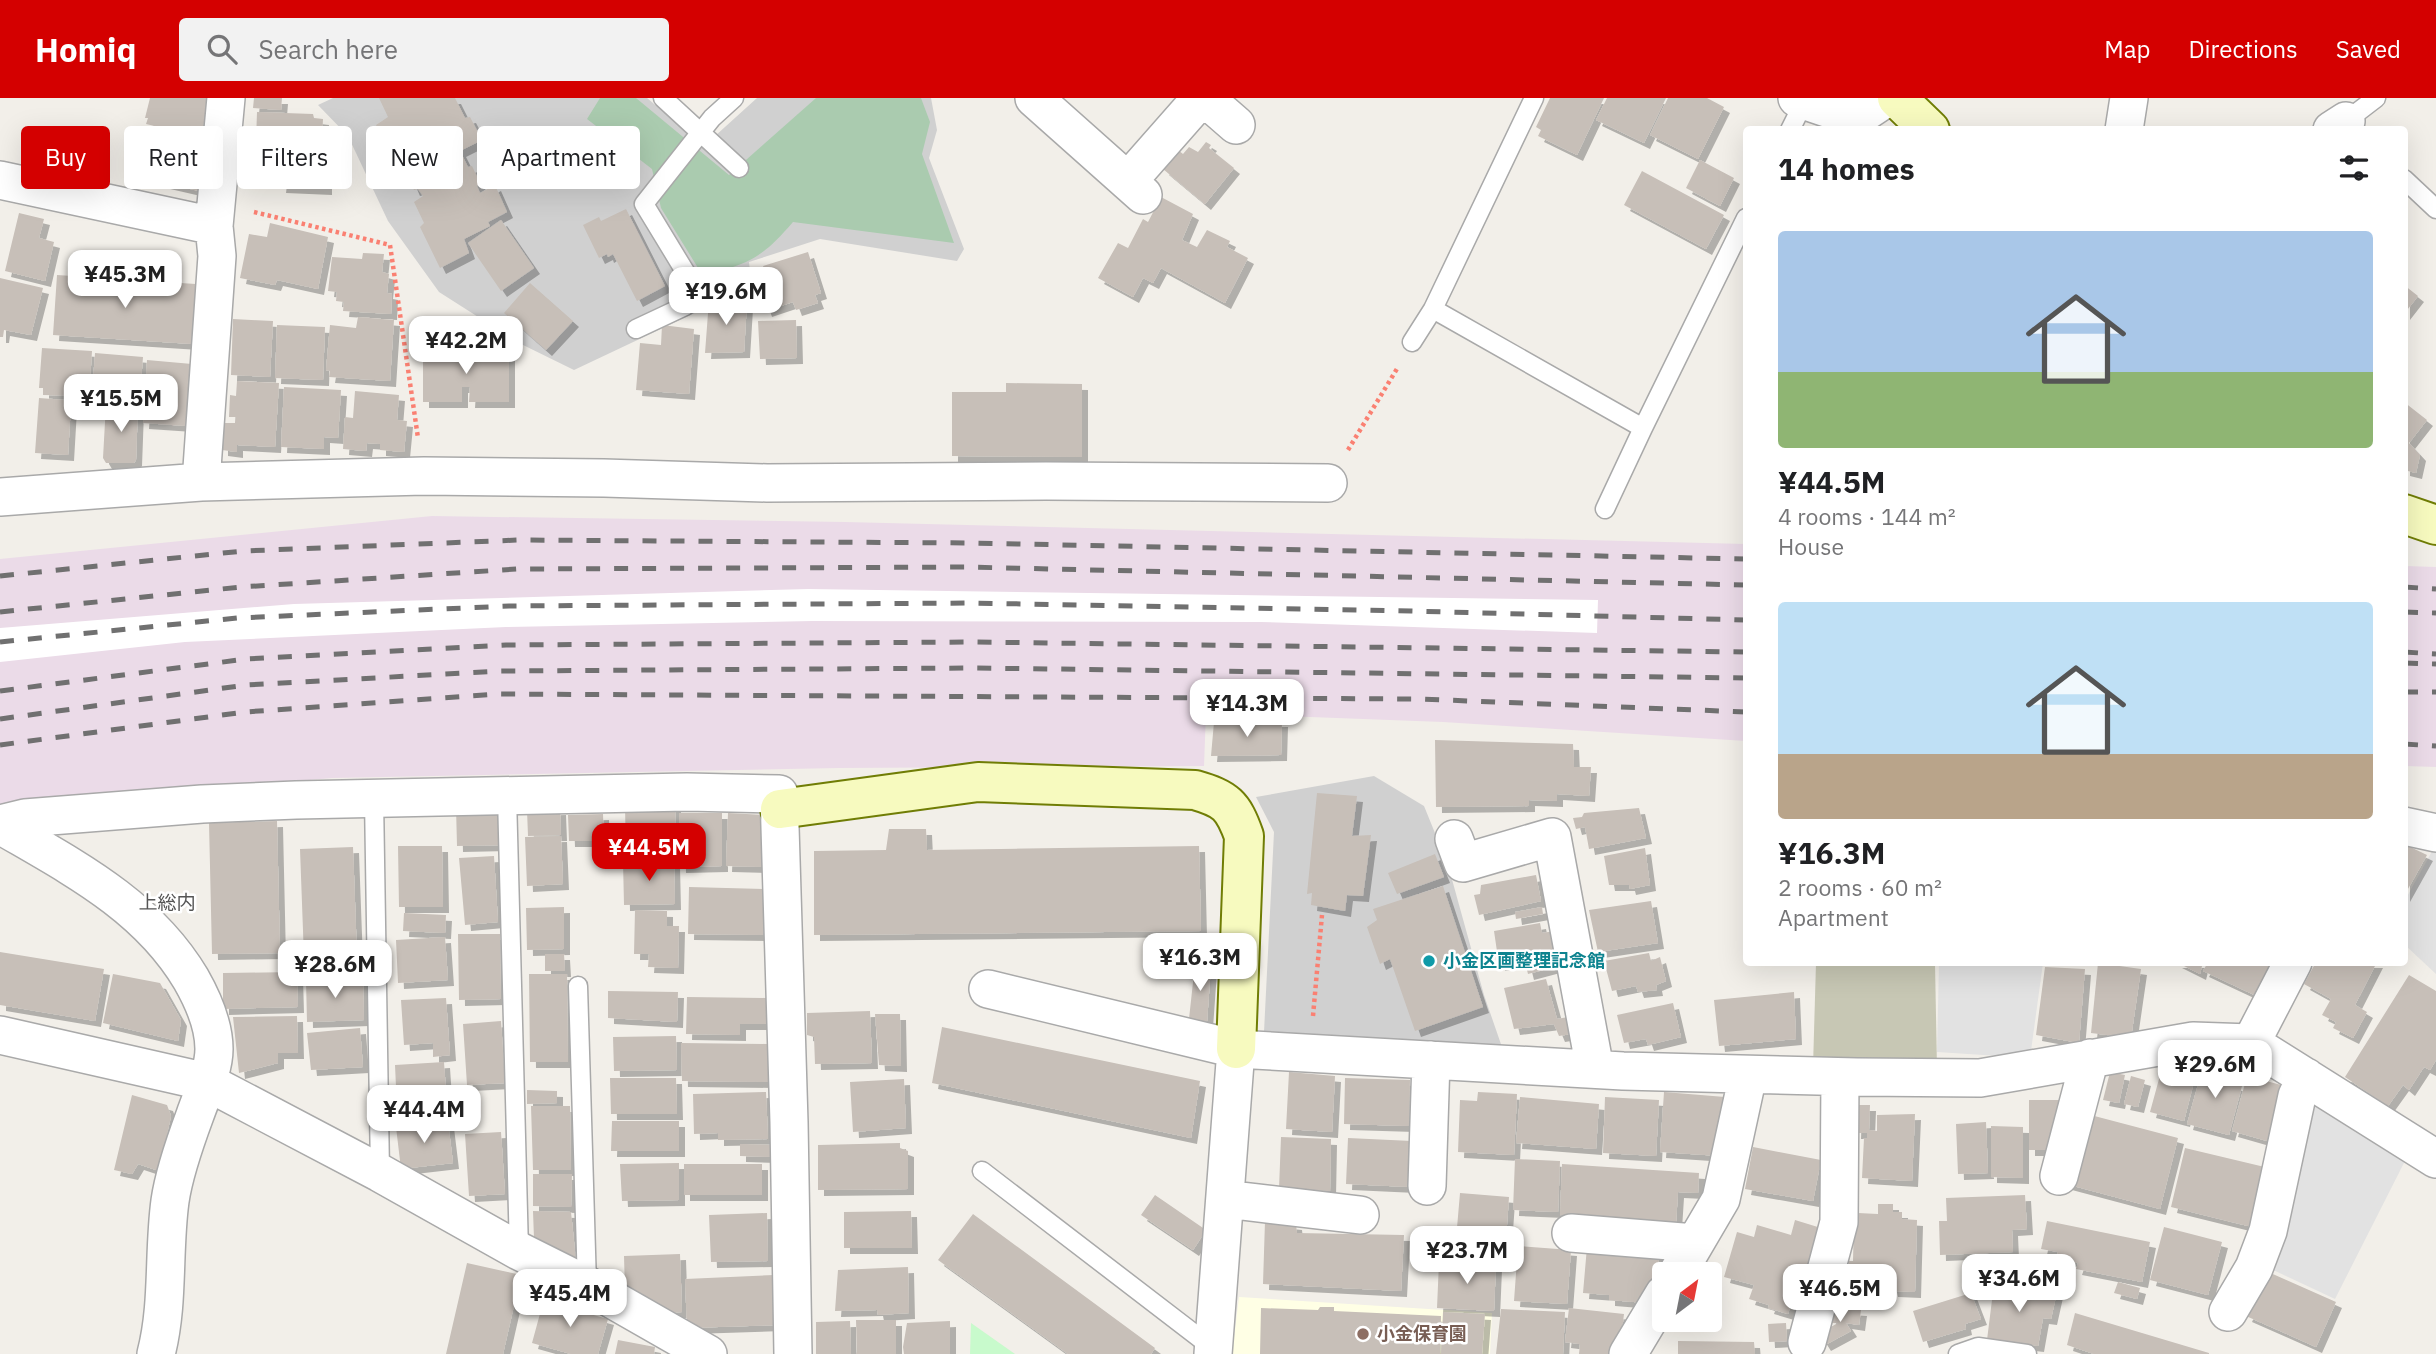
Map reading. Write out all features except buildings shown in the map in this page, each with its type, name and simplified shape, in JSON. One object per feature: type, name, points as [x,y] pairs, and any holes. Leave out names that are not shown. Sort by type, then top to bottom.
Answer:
[{"type":"street","points":[[201,482],[217,256],[215,214],[226,98]]},
{"type":"street","points":[[1034,98],[1135,188],[1203,98],[1236,125]]},
{"type":"street","points":[[1797,110],[1856,118],[1886,98]]},
{"type":"street","points":[[1897,98],[1926,126]]},
{"type":"street","points":[[2125,126],[2129,98]]},
{"type":"street","points":[[0,180],[215,214]]},
{"type":"street","points":[[0,497],[201,482],[424,477],[604,478],[767,483],[1328,483]]},
{"type":"street","points":[[2408,515],[2436,525]]},
{"type":"street","points":[[780,809],[978,782],[1195,790],[1217,797],[1236,813],[1244,836],[1236,1049],[1213,1351]]},
{"type":"street","points":[[0,825],[25,818],[202,804],[687,792],[779,794],[790,1135],[793,1354]]},
{"type":"street","points":[[0,825],[76,869],[122,901],[149,924],[183,966],[205,1004],[214,1049],[170,1200],[164,1300],[156,1354]]},
{"type":"street","points":[[2408,827],[2436,833]]},
{"type":"street","points":[[1454,839],[1463,863],[1552,837],[1595,1069]]},
{"type":"street","points":[[2251,1043],[2292,966]]},
{"type":"street","points":[[988,989],[1236,1049],[1595,1069],[1840,1077],[2090,1058],[2193,1041],[2251,1043],[2436,1159]]},
{"type":"street","points":[[0,1035],[206,1082],[587,1285],[708,1354]]},
{"type":"street","points":[[2059,1176],[2090,1058]]},
{"type":"street","points":[[1427,1186],[1431,1060]]},
{"type":"street","points":[[1683,1262],[1721,1199],[1748,1075]]},
{"type":"street","points":[[1807,1342],[1839,1222],[1837,1175],[1840,1077]]},
{"type":"street","points":[[2228,1312],[2254,1268],[2268,1231],[2298,1096],[2306,1077]]},
{"type":"street","points":[[1225,1199],[1360,1215]]},
{"type":"street","points":[[1571,1233],[1695,1242]]},
{"type":"street","points":[[1628,1354],[1652,1314]]},
{"type":"lane","points":[[663,98],[738,168]]},
{"type":"lane","points":[[707,288],[692,283],[644,204],[701,131],[734,98]]},
{"type":"lane","points":[[1412,342],[1433,309],[1534,98]]},
{"type":"lane","points":[[2345,126],[2376,98]]},
{"type":"lane","points":[[2408,183],[2436,209]]},
{"type":"lane","points":[[1605,509],[1743,224]]},
{"type":"lane","points":[[636,329],[685,306],[707,288],[748,278]]},
{"type":"lane","points":[[1433,309],[1643,428]]},
{"type":"lane","points":[[507,796],[519,1251]]},
{"type":"lane","points":[[374,798],[380,1173]]},
{"type":"lane","points":[[578,986],[587,1285]]},
{"type":"lane","points":[[982,1171],[1213,1351]]},
{"type":"lane","points":[[1958,1354],[1978,1347],[2027,1354]]},
{"type":"path","points":[[215,214],[390,245],[424,477]]},
{"type":"path","points":[[1328,483],[1412,342]]},
{"type":"path","points":[[1312,1020],[1322,915]]},
{"type":"shaded area","points":[[333,98],[647,98],[704,146],[757,98],[931,98],[937,130],[929,158],[964,249],[957,261],[820,239],[749,262],[754,309],[701,310],[574,370],[519,343],[439,292],[388,221],[373,189],[463,189],[463,126],[366,126],[366,174],[352,144],[352,126],[338,126],[318,105]]},
{"type":"shaded area","points":[[600,98],[636,98],[729,175],[816,98],[921,98],[930,122],[922,154],[954,243],[793,222],[754,258],[703,276],[661,208],[652,169],[640,160],[640,126],[596,126],[587,119]]},
{"type":"shaded area","points":[[432,516],[845,522],[1743,544],[1743,741],[1443,722],[1206,713],[1204,766],[839,768],[332,778],[0,811],[0,559]]},
{"type":"shaded area","points":[[2408,566],[2436,567],[2436,767],[2408,766]]},
{"type":"shaded area","points":[[1374,776],[1424,806],[1448,865],[1484,995],[1503,1050],[1264,1032],[1274,832],[1256,797]]},
{"type":"shaded area","points":[[2436,844],[2436,974],[2408,948],[2408,895]]},
{"type":"shaded area","points":[[1816,966],[1935,966],[1937,1069],[1813,1067]]},
{"type":"shaded area","points":[[1939,966],[2043,966],[2030,1058],[1937,1052]]},
{"type":"shaded area","points":[[2305,1096],[2407,1157],[2335,1299],[2269,1268]]},
{"type":"shaded area","name":"小金保育園","points":[[1239,1297],[1492,1313],[1490,1354],[1232,1354]]},
{"type":"green space","points":[[971,1323],[1015,1354],[970,1354]]},
{"type":"pier","points":[[808,589],[1598,600],[1597,633],[1261,622],[812,621],[506,627],[185,642],[0,662],[0,628],[294,604]]},
{"type":"railway","points":[[0,576],[243,551],[519,540],[970,543],[1743,559]]},
{"type":"railway","points":[[0,612],[241,587],[517,569],[965,567],[1743,585]]},
{"type":"railway","points":[[2408,587],[2436,589]]},
{"type":"railway","points":[[0,642],[237,618],[509,606],[970,603],[1743,620]]},
{"type":"railway","points":[[2408,612],[2436,613]]},
{"type":"railway","points":[[0,691],[246,659],[506,645],[972,642],[1743,652]]},
{"type":"railway","points":[[2408,652],[2436,654]]},
{"type":"railway","points":[[2408,663],[2436,664]]},
{"type":"railway","points":[[0,719],[246,685],[501,671],[976,668],[1743,678]]},
{"type":"railway","points":[[2408,692],[2436,692]]},
{"type":"railway","points":[[0,745],[245,712],[499,694],[1420,699],[1743,712]]},
{"type":"railway","points":[[2408,744],[2436,746]]},
{"type":"place","name":"小金区画整理記念館","points":[[1429,961]]},
{"type":"place","name":"小金保育園","points":[[1363,1334]]},
{"type":"district","name":"上総内","points":[[167,902]]}]
